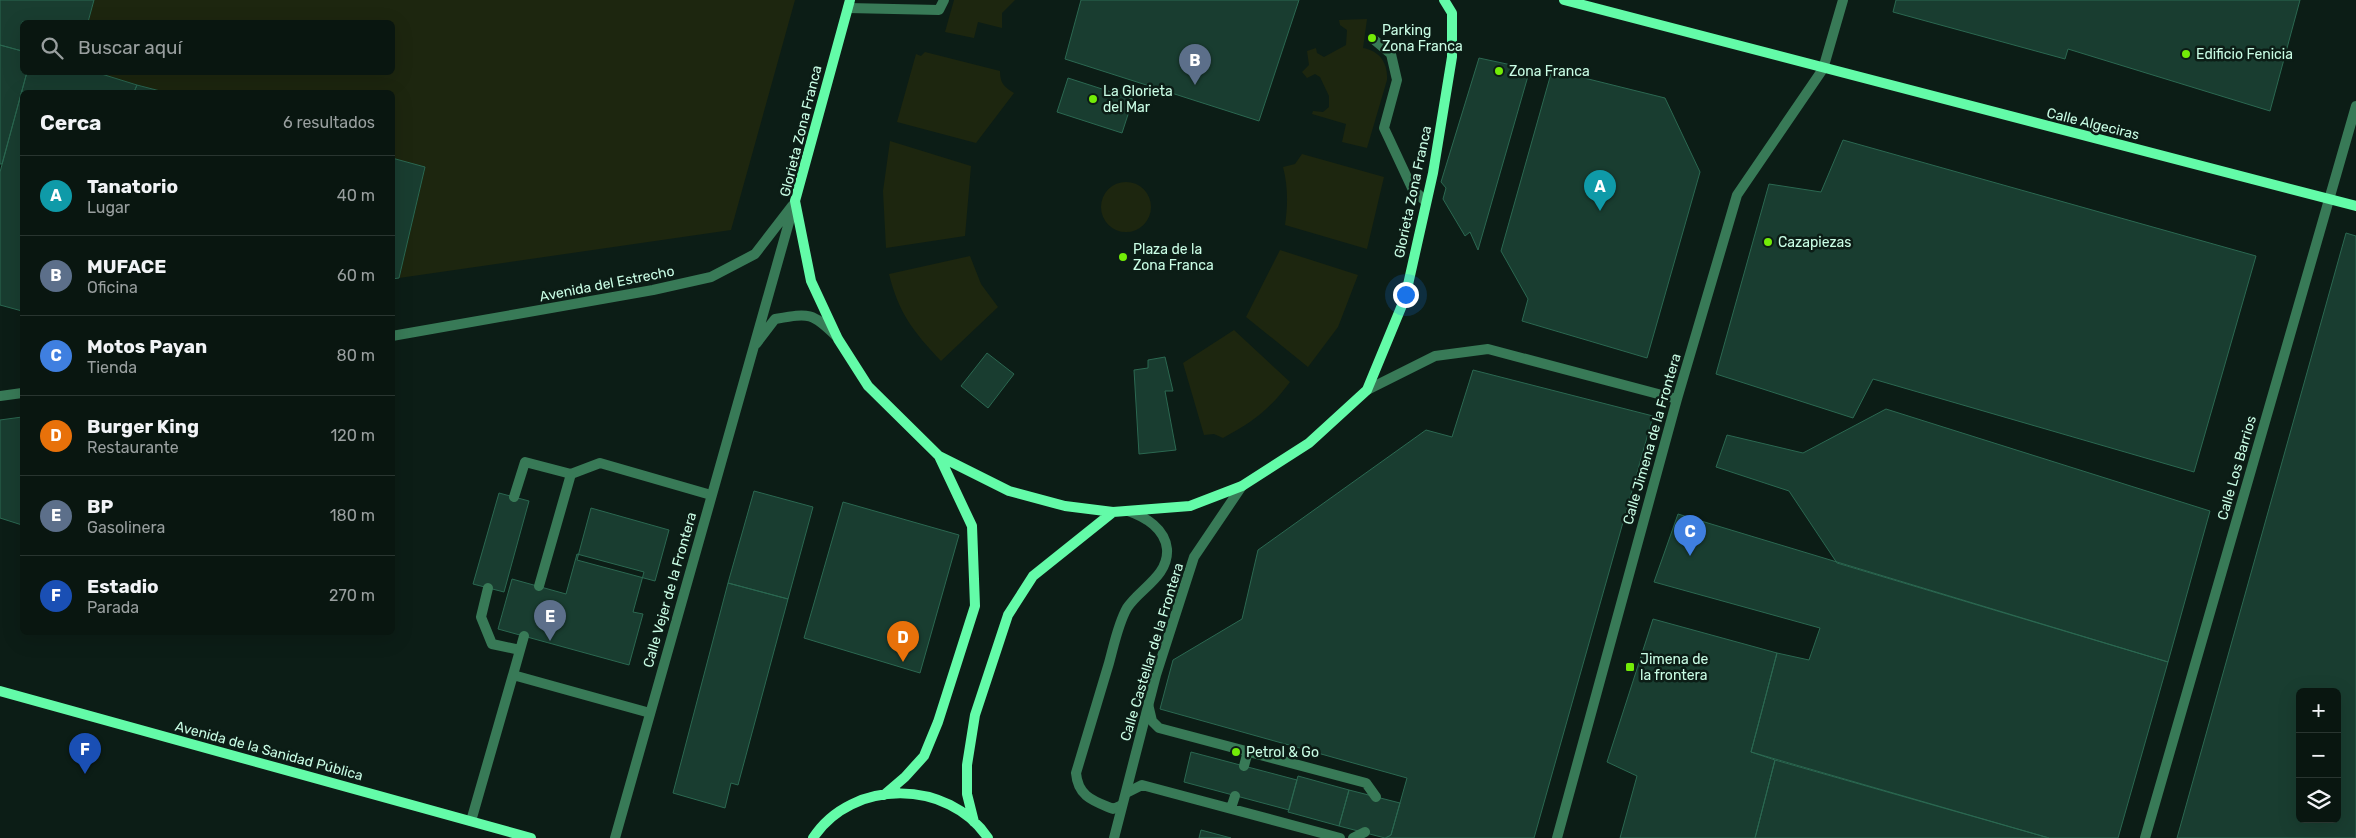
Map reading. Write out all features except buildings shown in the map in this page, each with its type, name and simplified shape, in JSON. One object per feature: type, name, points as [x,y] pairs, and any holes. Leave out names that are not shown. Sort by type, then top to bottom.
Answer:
[{"type":"street","points":[[849,4],[939,10],[944,0]]},
{"type":"street","name":"Glorieta Zona Franca","points":[[849,4],[795,201],[811,281],[838,339],[868,386],[940,456],[1009,491],[1066,506],[1113,512],[1190,506],[1242,486],[1309,444],[1367,390],[1405,298],[1433,173],[1452,57],[1452,13],[1444,0]]},
{"type":"street","name":"Calle Algeciras","points":[[1564,0],[2356,206]]},
{"type":"street","name":"Calle Jimena de la Frontera","points":[[1557,838],[1677,399],[1737,195],[1822,68],[1843,0]]},
{"type":"street","points":[[1372,38],[1391,54],[1397,80],[1384,128],[1412,188],[1426,202]]},
{"type":"street","name":"Calle Los Barrios","points":[[2145,838],[2356,106]]},
{"type":"street","name":"Avenida del Estrecho","points":[[395,335],[653,290],[712,277],[755,254],[795,201]]},
{"type":"street","name":"Calle Vejer de la Frontera","points":[[615,838],[795,201]]},
{"type":"street","name":"Calle Vejer de la Frontera","points":[[752,349],[775,319],[798,315],[817,318],[838,339]]},
{"type":"street","points":[[1367,390],[1435,356],[1488,349],[1677,399]]},
{"type":"street","points":[[0,396],[20,393]]},
{"type":"street","points":[[884,795],[905,777],[924,756],[938,722],[975,606],[972,526],[940,456]]},
{"type":"street","points":[[514,497],[525,462],[571,474],[600,463],[711,496]]},
{"type":"street","points":[[538,586],[571,474]]},
{"type":"street","name":"Calle Castellar de la Frontera","points":[[1114,838],[1148,704],[1174,614],[1194,557],[1242,486]]},
{"type":"street","points":[[1122,805],[1113,810],[1089,799],[1079,788],[1076,773],[1117,634],[1127,609],[1157,578],[1164,565],[1167,550],[1162,536],[1154,524],[1142,516],[1128,511]]},
{"type":"street","points":[[974,822],[967,794],[967,764],[975,715],[1008,615],[1033,576],[1113,512]]},
{"type":"street","points":[[488,588],[481,617],[492,644],[520,650]]},
{"type":"street","points":[[471,821],[524,636]]},
{"type":"street","points":[[513,675],[650,713]]},
{"type":"street","name":"Avenida de la Sanidad Pública","points":[[0,691],[531,838]]},
{"type":"street","points":[[1148,704],[1152,721],[1159,728],[1366,783],[1376,797]]},
{"type":"street","points":[[1244,766],[1248,751]]},
{"type":"street","points":[[1126,793],[1142,785],[1340,838]]},
{"type":"street","points":[[813,838],[834,815],[854,803],[900,793],[924,795],[947,803],[974,822],[988,838]]},
{"type":"street","points":[[1231,808],[1235,796]]},
{"type":"street","points":[[1353,838],[1365,832]]},
{"type":"green space","points":[[94,0],[795,0],[731,230],[399,278],[425,168],[395,159],[395,90],[157,90],[102,75],[395,75],[395,20],[89,20]]},
{"type":"green space","points":[[954,0],[1015,0],[1002,13],[1002,28],[978,22],[974,38],[945,32]]},
{"type":"green space","points":[[1367,19],[1363,48],[1374,52],[1382,59],[1386,68],[1387,80],[1367,148],[1342,142],[1346,124],[1312,114],[1313,111],[1323,112],[1329,107],[1329,96],[1320,77],[1315,74],[1307,78],[1302,72],[1309,65],[1307,51],[1316,48],[1317,53],[1324,57],[1346,45],[1347,30],[1340,25],[1339,20]]},
{"type":"green space","points":[[925,52],[1000,71],[1003,84],[1014,93],[976,143],[897,122],[916,54],[921,56]]},
{"type":"green space","points":[[890,141],[971,166],[965,236],[886,248],[883,191]]},
{"type":"green space","points":[[1302,154],[1384,177],[1367,249],[1285,225],[1287,196],[1283,167],[1295,164]]},
{"type":"green space","points":[[1121,182],[1131,182],[1144,189],[1151,202],[1151,212],[1144,225],[1131,232],[1121,232],[1112,228],[1105,221],[1101,212],[1101,202],[1105,193],[1112,186]]},
{"type":"green space","points":[[1280,250],[1358,275],[1338,327],[1308,367],[1246,317]]},
{"type":"green space","points":[[970,256],[981,284],[998,307],[941,361],[922,340],[902,311],[889,274]]},
{"type":"green space","points":[[1234,330],[1290,382],[1275,401],[1243,426],[1223,438],[1214,434],[1204,435],[1183,363]]},
{"type":"place","name":"Parking Zona Franca","points":[[1372,38]]},
{"type":"place","name":"Edificio Fenicia","points":[[2186,54]]},
{"type":"place","name":"Zona Franca","points":[[1499,71]]},
{"type":"place","name":"MUFACE","points":[[1195,85]]},
{"type":"place","name":"La Glorieta del Mar","points":[[1093,99]]},
{"type":"place","name":"Tanatorio","points":[[1600,211]]},
{"type":"place","name":"Cazapiezas","points":[[1768,242]]},
{"type":"place","name":"Plaza de la Zona Franca","points":[[1123,257]]},
{"type":"place","name":"Motos Payan","points":[[1690,556]]},
{"type":"place","name":"BP","points":[[550,641]]},
{"type":"place","name":"Burger King","points":[[903,662]]},
{"type":"place","name":"Jimena de la frontera","points":[[1630,667]]},
{"type":"place","name":"Petrol & Go","points":[[1236,752]]},
{"type":"place","name":"Estadio","points":[[85,774]]}]
